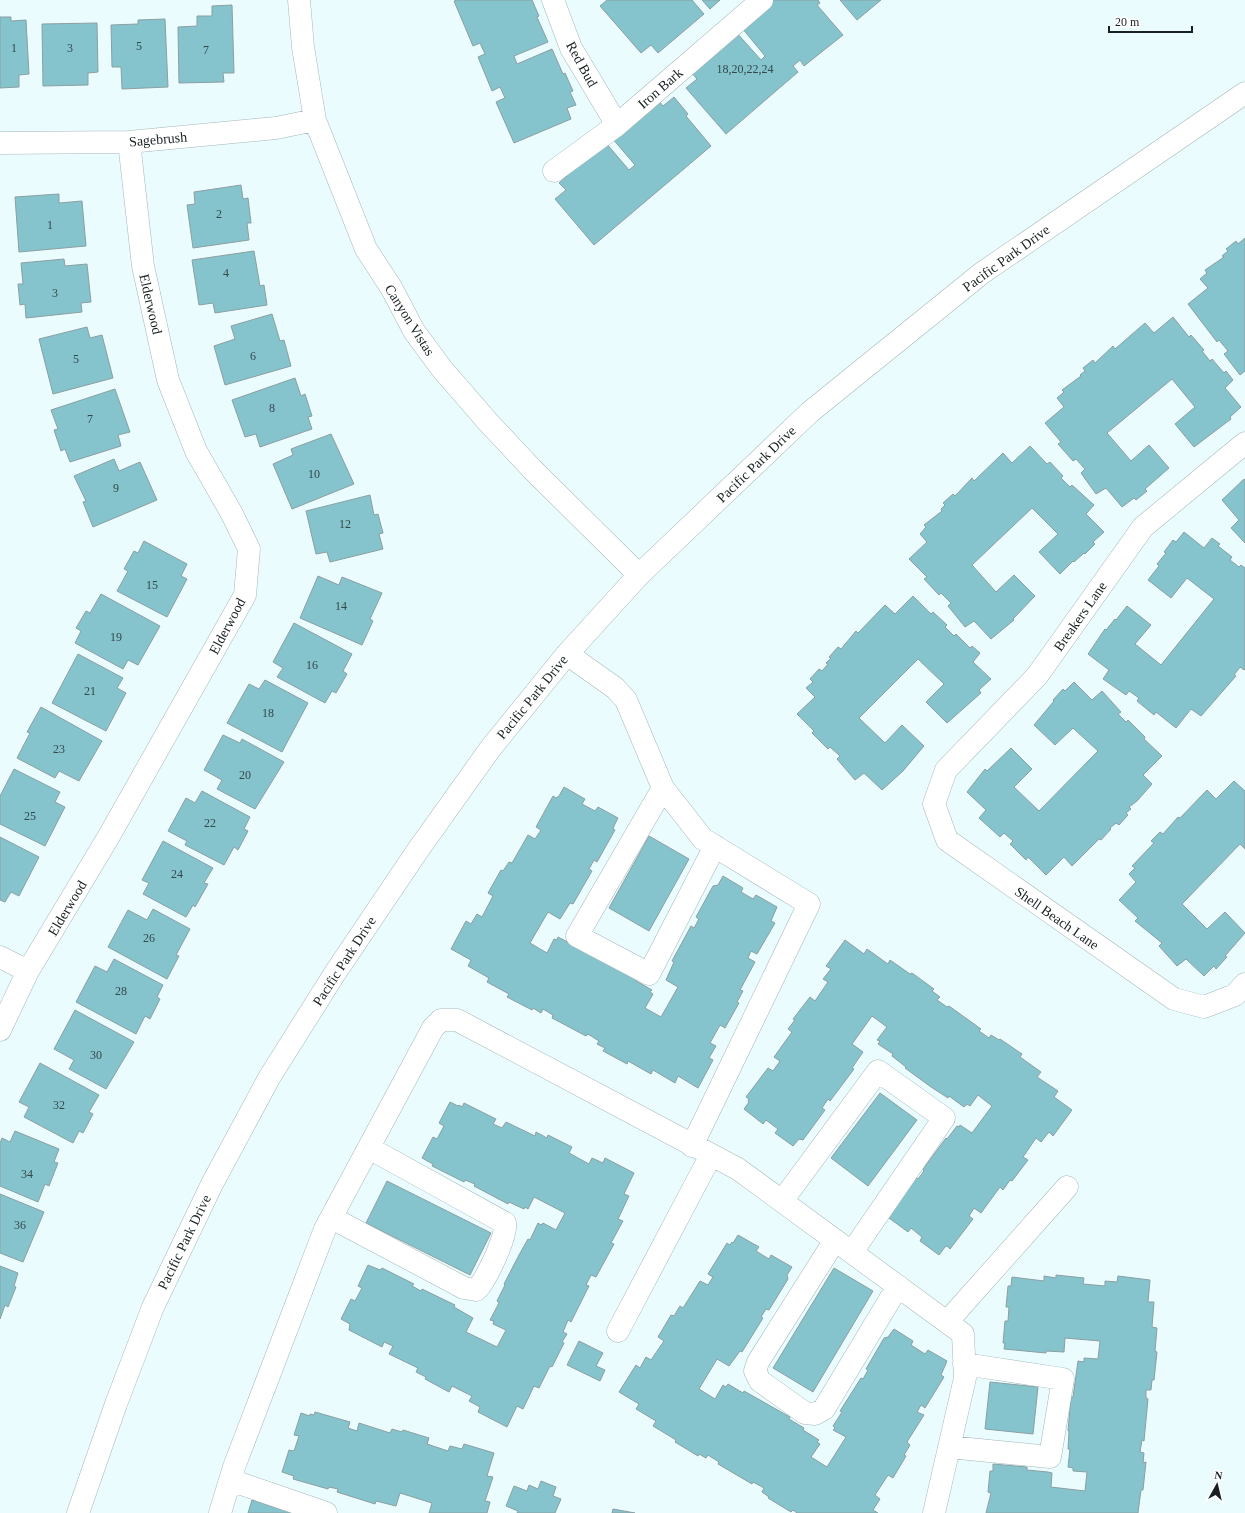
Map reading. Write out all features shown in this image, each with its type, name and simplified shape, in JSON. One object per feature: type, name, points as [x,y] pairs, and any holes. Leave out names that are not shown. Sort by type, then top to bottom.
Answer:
[{"type":"street","name":"Canyon Vistas","points":[[299,0],[303,47],[315,120],[366,249],[392,289],[414,331],[442,369],[488,422],[532,469],[639,575]]},
{"type":"street","name":"Red Bud","points":[[554,0],[571,48],[617,125]]},
{"type":"street","name":"Iron Bark","points":[[554,171],[617,125],[762,0]]},
{"type":"street","name":"Pacific Park Drive","points":[[78,1513],[116,1404],[153,1307],[212,1184],[269,1078],[335,973],[427,838],[490,749],[567,654],[639,575],[810,412],[982,273],[1245,93]]},
{"type":"street","name":"Sagebrush","points":[[0,143],[129,142],[276,128],[315,120]]},
{"type":"street","name":"Elderwood","points":[[0,1030],[28,971],[109,836],[245,595],[249,549],[232,514],[196,451],[168,380],[143,266],[129,142]]},
{"type":"street","name":"Breakers Lane","points":[[934,804],[946,770],[1037,676],[1144,527],[1245,443]]},
{"type":"street","points":[[567,654],[614,688],[626,700],[663,788],[703,839],[809,904],[702,1150],[618,1331]]},
{"type":"street","points":[[663,788],[577,936],[649,974],[715,846]]},
{"type":"street","name":"Shell Beach Lane","points":[[934,804],[947,840],[1174,999],[1204,1007],[1235,994],[1245,984]]},
{"type":"street","points":[[0,956],[28,971]]},
{"type":"street","points":[[220,1513],[230,1480],[325,1229],[433,1028],[441,1020],[457,1020],[738,1169],[963,1334],[965,1378],[934,1513]]},
{"type":"street","points":[[782,1201],[878,1072],[944,1118],[843,1246],[758,1362],[755,1371],[760,1381],[805,1413],[815,1414],[824,1409],[898,1286]]},
{"type":"street","points":[[332,1218],[464,1288],[476,1290],[482,1283],[505,1234],[505,1223],[369,1148]]},
{"type":"street","points":[[948,1322],[1067,1187]]},
{"type":"street","points":[[949,1447],[1050,1457],[1063,1379],[964,1364]]},
{"type":"street","points":[[230,1480],[326,1513]]},
{"type":"building","points":[[532,0],[539,16],[537,17],[548,42],[514,56],[517,64],[552,49],[563,74],[565,73],[573,91],[570,92],[576,105],[567,108],[571,119],[514,143],[496,102],[505,98],[500,87],[492,91],[478,57],[485,54],[480,43],[473,46],[454,1]]},
{"type":"building","points":[[607,0],[692,0],[704,14],[658,53],[651,45],[641,53],[600,6]]},
{"type":"building","points":[[702,0],[720,0],[710,9]]},
{"type":"building","points":[[771,0],[818,0],[820,3],[817,5],[843,35],[804,66],[800,60],[793,66],[798,72],[726,134],[686,88],[697,79],[691,72],[736,32],[761,60],[765,56],[742,28]]},
{"type":"building","points":[[840,0],[881,0],[857,20]]},
{"type":"building","points":[[232,5],[234,73],[223,73],[224,82],[179,83],[178,27],[197,26],[197,16],[212,16],[212,6]]},
{"type":"building","points":[[0,17],[11,17],[11,21],[26,20],[29,74],[19,75],[19,87],[0,88]]},
{"type":"building","points":[[165,19],[168,87],[122,89],[121,67],[112,67],[111,25],[138,24],[138,20]]},
{"type":"building","points":[[97,23],[98,72],[88,73],[88,85],[43,86],[42,24]]},
{"type":"building","points":[[674,97],[688,114],[686,116],[711,146],[594,245],[555,199],[566,190],[559,183],[567,176],[565,174],[606,143],[629,170],[635,165],[612,138],[658,100],[663,106]]},
{"type":"building","points":[[241,185],[243,199],[248,198],[251,223],[247,223],[249,240],[193,248],[187,205],[195,204],[194,192]]},
{"type":"building","points":[[59,194],[59,203],[82,201],[86,246],[19,252],[15,197]]},
{"type":"building","points":[[1245,238],[1245,371],[1240,375],[1224,354],[1228,351],[1219,340],[1217,342],[1188,304],[1208,288],[1200,279],[1207,273],[1205,270],[1224,257],[1222,256],[1228,251],[1226,249],[1236,241],[1238,244]]},
{"type":"building","points":[[254,251],[260,286],[264,285],[267,305],[215,313],[213,303],[199,305],[192,260]]},
{"type":"building","points":[[64,259],[65,266],[87,264],[91,302],[81,303],[82,312],[26,318],[25,304],[20,305],[18,284],[23,284],[21,263]]},
{"type":"building","points":[[272,314],[280,341],[284,340],[291,366],[225,385],[214,346],[235,339],[231,326]]},
{"type":"building","points":[[1173,317],[1189,337],[1191,335],[1204,350],[1202,351],[1210,361],[1212,359],[1224,373],[1226,371],[1233,380],[1225,388],[1241,407],[1230,417],[1231,419],[1194,447],[1175,424],[1195,407],[1172,379],[1107,433],[1131,461],[1149,445],[1169,468],[1145,489],[1147,491],[1136,500],[1134,498],[1122,507],[1106,488],[1096,494],[1081,473],[1085,469],[1076,459],[1073,461],[1058,444],[1061,442],[1045,423],[1064,407],[1057,398],[1064,392],[1062,390],[1081,376],[1080,375],[1085,371],[1083,368],[1093,360],[1095,363],[1113,346],[1115,349],[1145,323],[1154,333]]},
{"type":"building","points":[[87,327],[90,338],[102,335],[113,378],[53,394],[39,339]]},
{"type":"building","points":[[295,378],[301,396],[305,394],[312,416],[308,417],[312,429],[260,447],[256,434],[245,437],[232,400]]},
{"type":"building","points":[[115,389],[130,432],[118,435],[121,446],[70,462],[65,449],[61,451],[54,430],[58,429],[51,410]]},
{"type":"building","points":[[331,434],[354,484],[292,509],[273,464],[293,455],[291,449]]},
{"type":"building","points":[[1030,446],[1047,464],[1050,462],[1063,476],[1061,478],[1070,487],[1072,485],[1094,505],[1086,514],[1104,532],[1093,542],[1095,544],[1085,554],[1084,553],[1074,562],[1073,561],[1060,574],[1039,552],[1058,534],[1032,508],[972,565],[996,592],[1014,575],[1035,596],[1013,619],[1014,620],[991,639],[974,621],[965,627],[948,606],[951,603],[941,593],[939,595],[924,579],[927,577],[909,559],[927,542],[920,534],[926,527],[924,525],[942,511],[941,509],[945,505],[943,503],[953,494],[955,496],[972,478],[974,481],[1003,453],[1012,463]]},
{"type":"building","points":[[114,459],[119,471],[140,462],[157,500],[93,527],[83,502],[86,501],[74,476]]},
{"type":"building","points":[[1244,479],[1245,543],[1231,528],[1239,520],[1222,500]]},
{"type":"building","points":[[370,495],[374,515],[378,514],[383,533],[379,534],[383,549],[330,562],[327,552],[316,554],[306,511]]},
{"type":"building","points":[[1184,532],[1204,548],[1212,538],[1220,544],[1218,546],[1232,557],[1230,560],[1239,567],[1241,565],[1245,568],[1245,669],[1244,670],[1240,667],[1234,675],[1236,676],[1201,716],[1191,709],[1176,728],[1156,712],[1154,715],[1137,701],[1139,698],[1129,691],[1126,695],[1103,679],[1109,670],[1088,654],[1105,629],[1106,630],[1115,619],[1116,620],[1127,606],[1151,625],[1135,644],[1161,665],[1214,599],[1187,578],[1171,598],[1148,580],[1159,566],[1157,564],[1166,553],[1164,552],[1173,540],[1176,542]]},
{"type":"building","points":[[144,541],[187,564],[181,576],[187,579],[167,617],[117,591],[128,571],[124,569],[134,551],[138,553]]},
{"type":"building","points":[[318,576],[339,585],[342,577],[382,593],[370,619],[373,621],[362,645],[300,618]]},
{"type":"building","points":[[101,594],[160,626],[138,665],[128,660],[123,669],[75,643],[81,631],[76,628],[86,611],[90,613]]},
{"type":"building","points":[[913,596],[931,614],[933,612],[947,625],[945,627],[954,636],[956,634],[970,648],[972,646],[980,653],[973,662],[991,679],[979,690],[981,693],[947,723],[926,702],[944,684],[918,659],[859,718],[885,743],[902,725],[924,746],[903,771],[882,790],[864,773],[855,780],[837,759],[840,756],[830,747],[828,749],[812,733],[814,731],[797,714],[815,697],[806,688],[813,682],[810,679],[819,669],[822,671],[828,664],[826,663],[831,658],[829,657],[838,647],[841,649],[856,631],[858,633],[885,605],[895,614]]},
{"type":"building","points":[[294,623],[352,654],[343,671],[347,674],[336,693],[332,691],[325,703],[277,677],[283,668],[273,662]]},
{"type":"building","points":[[78,654],[123,678],[117,688],[126,693],[106,731],[52,703]]},
{"type":"building","points":[[265,680],[308,703],[282,752],[227,723],[249,684],[259,689]]},
{"type":"building","points":[[1074,682],[1092,700],[1102,691],[1121,712],[1118,714],[1126,722],[1128,720],[1145,737],[1144,739],[1162,756],[1143,775],[1152,784],[1137,801],[1129,807],[1131,809],[1126,813],[1128,815],[1119,825],[1116,823],[1110,828],[1111,829],[1101,840],[1099,839],[1072,866],[1064,857],[1046,875],[1028,857],[1026,860],[1010,844],[1013,841],[1004,833],[1000,837],[979,818],[986,810],[967,792],[985,769],[987,771],[1011,748],[1032,769],[1014,787],[1039,811],[1098,751],[1073,728],[1055,745],[1034,725],[1063,689],[1065,691]]},
{"type":"building","points":[[41,707],[102,741],[79,781],[59,771],[55,778],[17,758],[30,733],[27,732]]},
{"type":"building","points":[[223,735],[240,743],[242,739],[284,762],[255,809],[217,789],[222,780],[204,770]]},
{"type":"building","points":[[14,769],[60,792],[55,802],[65,807],[45,846],[0,824],[0,796]]},
{"type":"building","points":[[1234,781],[1245,791],[1245,849],[1240,844],[1182,904],[1207,929],[1225,912],[1245,933],[1216,969],[1214,966],[1204,976],[1186,959],[1177,966],[1159,946],[1162,943],[1135,921],[1138,918],[1119,900],[1136,882],[1129,874],[1135,868],[1132,866],[1154,843],[1151,841],[1160,832],[1163,834],[1178,817],[1180,818],[1207,790],[1216,799]]},
{"type":"building","points":[[564,787],[585,799],[582,804],[595,811],[598,807],[618,818],[613,829],[615,830],[597,862],[594,860],[589,869],[592,871],[573,904],[570,903],[560,919],[548,912],[530,943],[547,953],[554,939],[557,940],[558,937],[637,978],[636,981],[652,990],[650,992],[653,994],[645,1008],[661,1017],[678,987],[666,980],[674,962],[672,961],[691,926],[694,928],[699,919],[696,917],[713,886],[718,885],[723,876],[743,888],[741,892],[753,899],[756,895],[777,907],[771,921],[775,923],[757,954],[751,951],[748,958],[755,962],[740,990],[743,991],[737,1002],[739,1003],[725,1028],[720,1025],[710,1043],[716,1046],[709,1058],[713,1060],[698,1088],[678,1076],[675,1083],[653,1070],[651,1074],[628,1061],[627,1064],[603,1051],[605,1048],[597,1044],[599,1041],[588,1034],[586,1036],[552,1018],[553,1015],[543,1009],[541,1013],[533,1008],[532,1010],[507,997],[509,994],[487,982],[489,978],[468,966],[471,960],[451,949],[466,921],[471,924],[477,914],[482,917],[493,896],[488,893],[501,870],[503,871],[509,862],[512,863],[528,835],[535,839],[541,830],[536,827],[553,796],[556,798],[559,796]]},
{"type":"building","points":[[202,791],[250,817],[244,829],[248,831],[238,850],[234,847],[224,865],[185,845],[187,841],[168,831],[186,798],[195,803]]},
{"type":"building","points":[[649,836],[689,859],[649,931],[609,908]]},
{"type":"building","points":[[0,837],[39,857],[19,896],[11,892],[5,902],[0,900]]},
{"type":"building","points":[[163,841],[213,868],[204,883],[208,884],[195,907],[193,905],[186,917],[143,894],[149,883],[142,880]]},
{"type":"building","points":[[153,909],[190,929],[176,955],[179,956],[167,979],[108,947],[128,910],[147,920]]},
{"type":"building","points":[[845,940],[864,954],[867,949],[888,964],[890,960],[910,974],[912,973],[934,989],[932,991],[940,997],[937,1000],[947,1007],[949,1006],[981,1029],[979,1031],[989,1038],[991,1035],[999,1040],[1000,1039],[1022,1054],[1020,1057],[1041,1072],[1037,1077],[1058,1091],[1054,1097],[1072,1110],[1053,1136],[1049,1132],[1041,1142],[1036,1138],[1023,1157],[1028,1160],[1012,1181],[1010,1180],[1003,1190],[1000,1187],[981,1213],[974,1208],[969,1216],[973,1219],[950,1249],[947,1246],[945,1247],[939,1255],[920,1241],[922,1237],[911,1228],[908,1232],[889,1218],[915,1177],[918,1179],[924,1171],[923,1169],[957,1126],[959,1127],[960,1125],[972,1133],[992,1106],[978,1095],[970,1106],[967,1104],[964,1107],[949,1096],[948,1098],[931,1087],[905,1068],[906,1067],[892,1056],[893,1054],[878,1044],[880,1041],[877,1040],[887,1027],[872,1016],[852,1044],[863,1052],[852,1068],[854,1069],[830,1101],[828,1099],[822,1108],[825,1110],[803,1140],[799,1139],[793,1146],[775,1133],[778,1129],[766,1120],[763,1124],[744,1109],[749,1102],[749,1099],[746,1097],[768,1068],[773,1071],[780,1061],[774,1057],[792,1032],[788,1029],[795,1020],[793,1019],[810,997],[815,1001],[828,982],[823,979],[831,969],[826,966]]},
{"type":"building","points":[[114,959],[163,985],[157,997],[160,999],[150,1019],[145,1016],[136,1034],[76,1002],[95,966],[107,972]]},
{"type":"building","points":[[75,1010],[134,1042],[106,1089],[69,1069],[74,1060],[54,1049]]},
{"type":"building","points":[[40,1063],[99,1095],[89,1112],[93,1114],[83,1133],[79,1131],[73,1143],[24,1117],[29,1107],[19,1102]]},
{"type":"building","points":[[880,1093],[917,1120],[868,1186],[831,1158]]},
{"type":"building","points":[[450,1102],[462,1107],[464,1103],[496,1119],[493,1124],[502,1128],[506,1122],[535,1136],[536,1132],[547,1138],[548,1135],[572,1147],[569,1153],[589,1164],[592,1158],[603,1163],[605,1158],[634,1173],[624,1194],[629,1196],[618,1219],[623,1221],[611,1243],[614,1244],[596,1277],[591,1275],[586,1285],[589,1286],[571,1322],[568,1320],[563,1332],[567,1334],[562,1342],[564,1343],[552,1367],[550,1366],[539,1388],[534,1386],[523,1409],[517,1406],[507,1427],[478,1412],[480,1407],[469,1401],[472,1396],[452,1386],[449,1392],[425,1379],[426,1377],[416,1372],[418,1368],[389,1354],[393,1346],[384,1342],[382,1347],[349,1330],[350,1324],[341,1319],[351,1299],[355,1301],[362,1288],[358,1286],[368,1265],[380,1270],[382,1268],[414,1284],[412,1286],[421,1291],[422,1289],[455,1305],[454,1307],[473,1318],[466,1332],[497,1347],[506,1330],[493,1324],[494,1321],[490,1320],[499,1303],[497,1301],[505,1285],[504,1284],[528,1239],[530,1240],[538,1223],[541,1225],[543,1223],[556,1230],[565,1213],[534,1197],[528,1209],[525,1207],[524,1209],[509,1202],[508,1204],[474,1186],[475,1184],[465,1180],[464,1182],[432,1166],[433,1164],[422,1158],[433,1137],[437,1139],[444,1126],[439,1123]]},
{"type":"building","points":[[15,1131],[59,1149],[54,1162],[58,1163],[49,1186],[45,1184],[38,1202],[0,1186],[0,1143],[2,1138],[10,1142]]},
{"type":"building","points":[[387,1181],[491,1233],[470,1275],[366,1223]]},
{"type":"building","points":[[0,1194],[44,1212],[23,1262],[0,1253]]},
{"type":"building","points":[[738,1235],[759,1247],[756,1251],[769,1259],[771,1255],[792,1267],[787,1275],[788,1279],[769,1310],[766,1309],[761,1317],[763,1318],[742,1352],[740,1351],[729,1366],[717,1359],[699,1389],[715,1399],[723,1385],[726,1387],[728,1384],[743,1393],[744,1391],[790,1417],[789,1419],[804,1428],[803,1430],[819,1440],[817,1442],[820,1444],[811,1457],[827,1467],[846,1437],[833,1430],[835,1428],[833,1426],[842,1412],[840,1411],[861,1378],[863,1379],[868,1370],[866,1369],[884,1338],[888,1337],[894,1329],[913,1341],[911,1345],[925,1354],[928,1350],[947,1361],[941,1375],[944,1377],[925,1408],[921,1405],[917,1412],[924,1415],[907,1442],[910,1445],[904,1455],[906,1456],[893,1478],[888,1475],[875,1495],[880,1499],[873,1510],[878,1513],[797,1513],[793,1510],[791,1512],[768,1498],[769,1497],[762,1492],[764,1488],[753,1482],[752,1484],[718,1464],[719,1462],[708,1455],[706,1458],[699,1454],[698,1456],[675,1442],[676,1440],[653,1426],[656,1421],[636,1409],[639,1404],[619,1392],[636,1365],[640,1368],[646,1357],[651,1360],[664,1341],[658,1337],[671,1315],[674,1316],[680,1306],[683,1308],[700,1281],[708,1285],[713,1277],[708,1274],[727,1243],[730,1245],[732,1242],[733,1243]]},
{"type":"building","points":[[0,1266],[18,1273],[14,1286],[16,1287],[8,1307],[5,1305],[0,1319]]},
{"type":"building","points":[[834,1268],[873,1291],[813,1392],[773,1368]]},
{"type":"building","points":[[1056,1275],[1084,1278],[1083,1284],[1105,1286],[1105,1281],[1117,1282],[1118,1276],[1150,1280],[1148,1302],[1154,1302],[1152,1327],[1157,1328],[1155,1351],[1157,1352],[1154,1380],[1152,1380],[1151,1390],[1146,1390],[1146,1398],[1148,1399],[1144,1441],[1142,1440],[1140,1452],[1144,1453],[1143,1463],[1146,1462],[1143,1490],[1141,1490],[1138,1513],[986,1513],[991,1493],[988,1492],[990,1471],[993,1471],[993,1464],[1027,1467],[1027,1470],[1052,1473],[1051,1487],[1085,1491],[1087,1472],[1073,1471],[1073,1468],[1068,1467],[1070,1449],[1068,1449],[1068,1431],[1071,1397],[1073,1397],[1078,1361],[1084,1362],[1084,1358],[1098,1359],[1100,1341],[1065,1338],[1064,1352],[1046,1351],[1046,1353],[1004,1349],[1005,1343],[1003,1343],[1005,1321],[1008,1321],[1009,1307],[1006,1307],[1008,1286],[1011,1286],[1012,1277],[1044,1281],[1044,1276],[1056,1278]]},
{"type":"building","points":[[579,1341],[603,1353],[596,1366],[605,1370],[600,1381],[567,1365]]},
{"type":"building","points":[[990,1382],[1038,1387],[1033,1434],[985,1429]]},
{"type":"building","points":[[315,1412],[350,1422],[348,1428],[357,1431],[359,1423],[390,1433],[392,1429],[402,1432],[403,1430],[429,1438],[427,1444],[448,1451],[450,1446],[462,1449],[464,1444],[494,1453],[487,1476],[493,1477],[485,1501],[490,1502],[487,1513],[429,1513],[432,1503],[400,1493],[396,1506],[376,1501],[375,1504],[337,1492],[338,1489],[329,1487],[328,1489],[293,1479],[294,1476],[282,1472],[289,1450],[294,1451],[299,1436],[294,1435],[301,1413],[310,1416],[310,1414],[314,1415]]},
{"type":"building","points":[[541,1481],[556,1487],[553,1496],[561,1499],[555,1513],[517,1513],[518,1511],[506,1506],[514,1486],[527,1491],[529,1485],[538,1489]]},
{"type":"building","points":[[252,1500],[292,1513],[248,1513]]},
{"type":"building","points":[[613,1509],[635,1513],[612,1513]]}]
